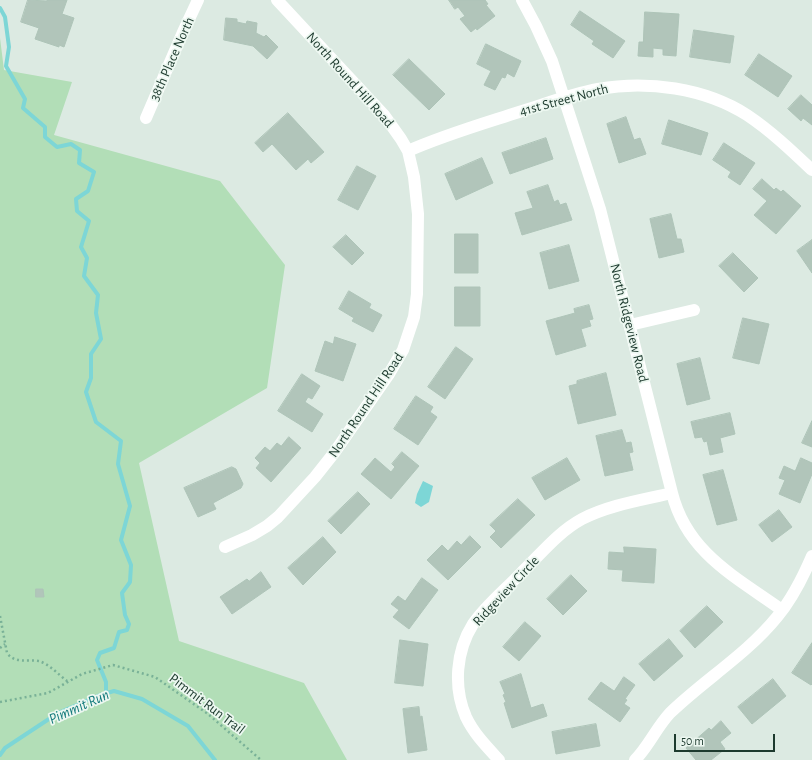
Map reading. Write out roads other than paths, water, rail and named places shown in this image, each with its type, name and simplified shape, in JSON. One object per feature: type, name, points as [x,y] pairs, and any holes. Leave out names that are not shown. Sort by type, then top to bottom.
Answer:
[{"type":"street","name":"38th Place North","points":[[146,118],[185,26],[198,0]]},
{"type":"street","name":"North Round Hill Road","points":[[225,547],[252,535],[278,517],[315,477],[349,434],[403,350],[412,327],[417,294],[418,228],[415,183],[408,151],[384,115],[277,0]]},
{"type":"street","name":"North Ridgeview Road","points":[[522,0],[544,42],[600,209],[672,493],[682,522],[689,534],[704,552],[723,568],[782,610]]},
{"type":"street","name":"41st Street North","points":[[408,151],[432,141],[587,91],[638,85],[695,93],[722,102],[746,114],[812,170]]},
{"type":"street","points":[[630,325],[694,310]]},
{"type":"street","name":"Ridgeview Circle","points":[[499,760],[474,731],[466,717],[460,698],[458,679],[459,660],[464,642],[473,624],[485,609],[572,525],[590,515],[612,507],[672,493]]},
{"type":"street","points":[[635,760],[670,713],[753,643],[782,610],[795,592],[812,556]]},
{"type":"water","points":[[423,481],[433,486],[429,502],[421,507],[415,503]]},
{"type":"waterway","points":[[0,8],[5,17],[9,47],[6,66],[25,99],[23,108],[45,127],[45,137],[57,147],[71,144],[80,150],[79,163],[94,172],[88,191],[76,199],[77,211],[89,221],[81,247],[87,258],[84,276],[98,295],[96,313],[101,339],[91,354],[91,378],[86,392],[96,422],[121,441],[118,464],[130,506],[121,540],[131,565],[130,582],[122,593],[125,615],[129,624],[127,630],[119,632],[114,648],[100,653],[97,660],[106,682],[106,693]]},
{"type":"waterway","name":"Pimmit Run","points":[[0,755],[5,748],[58,713],[100,695],[114,691],[142,699],[188,726],[215,760]]}]
